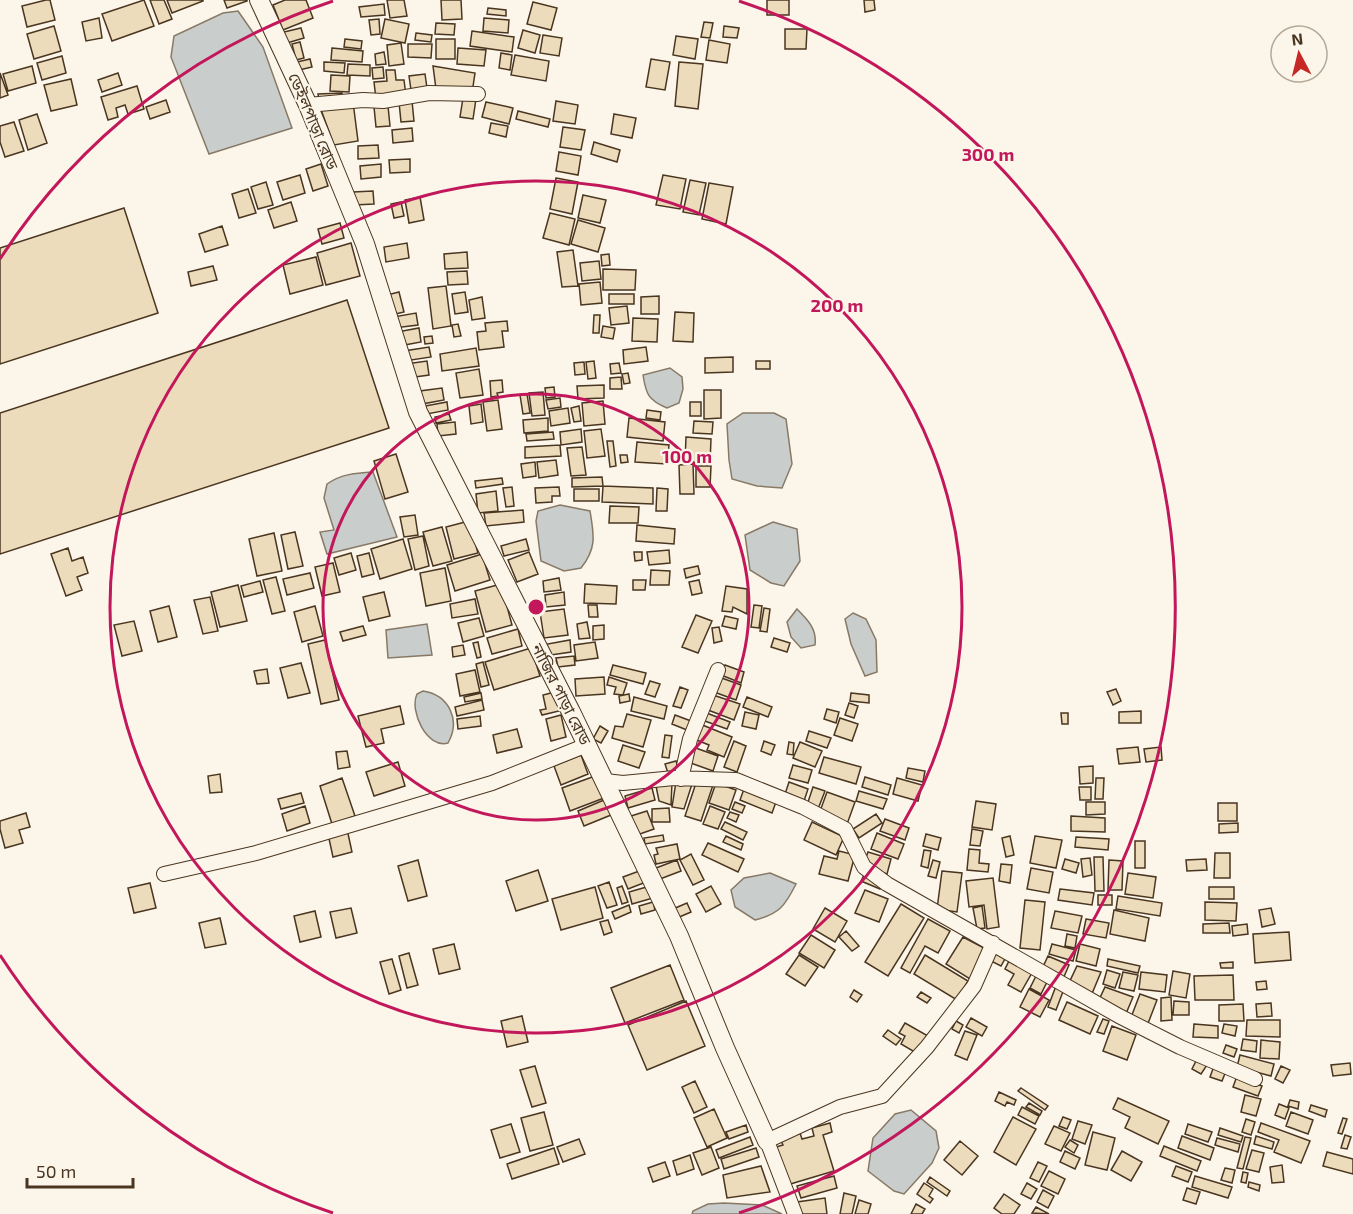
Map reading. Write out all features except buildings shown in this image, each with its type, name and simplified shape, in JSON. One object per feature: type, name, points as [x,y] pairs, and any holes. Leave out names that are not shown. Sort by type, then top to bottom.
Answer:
[{"type":"main road","name":"ডেইলপাড়া রোড","points":[[259,0],[308,105],[365,244]]},
{"type":"main road","name":"নাজির পাড়া রোড","points":[[365,244],[418,412],[587,745],[679,936],[725,1048],[767,1141]]},
{"type":"street","points":[[308,105],[363,100],[383,101],[429,93],[478,94]]},
{"type":"street","points":[[681,778],[690,739],[718,670]]},
{"type":"street","points":[[164,874],[256,853],[492,783],[587,745]]},
{"type":"street","points":[[605,782],[623,783],[681,778],[736,780],[803,807],[845,829],[864,867],[887,884],[1119,1016],[1180,1047],[1255,1078]]},
{"type":"street","points":[[795,1214],[767,1141],[840,1107],[882,1096],[927,1047],[974,986],[993,943]]},
{"type":"shaded area","points":[[238,11],[263,47],[292,128],[209,154],[171,57],[174,36],[223,13]]},
{"type":"shaded area","points":[[670,368],[682,377],[683,389],[679,403],[667,408],[649,396],[643,375]]},
{"type":"shaded area","points":[[743,413],[774,413],[786,419],[792,464],[782,488],[757,486],[732,479],[727,424]]},
{"type":"shaded area","points":[[373,472],[397,537],[327,554],[320,532],[334,530],[324,498],[327,484],[343,476]]},
{"type":"shaded area","points":[[560,505],[590,511],[593,527],[592,548],[581,568],[564,571],[541,561],[536,521],[538,511]]},
{"type":"shaded area","points":[[773,522],[797,529],[800,561],[784,586],[771,583],[750,570],[745,535]]},
{"type":"shaded area","points":[[797,609],[813,629],[815,645],[801,648],[791,637],[787,622]]},
{"type":"shaded area","points":[[853,613],[866,619],[876,640],[877,672],[865,676],[851,644],[845,619]]},
{"type":"shaded area","points":[[427,624],[432,655],[388,658],[386,630]]},
{"type":"shaded area","points":[[423,691],[440,698],[450,710],[453,726],[448,743],[433,740],[427,735],[418,719],[415,701],[417,694]]},
{"type":"shaded area","points":[[770,873],[796,884],[776,912],[755,920],[735,907],[731,890],[744,878]]},
{"type":"shaded area","points":[[911,1110],[936,1131],[939,1148],[932,1163],[904,1194],[894,1191],[868,1171],[873,1138],[895,1114]]},
{"type":"shaded area","points":[[708,1204],[762,1205],[782,1214],[692,1214],[693,1211]]}]
